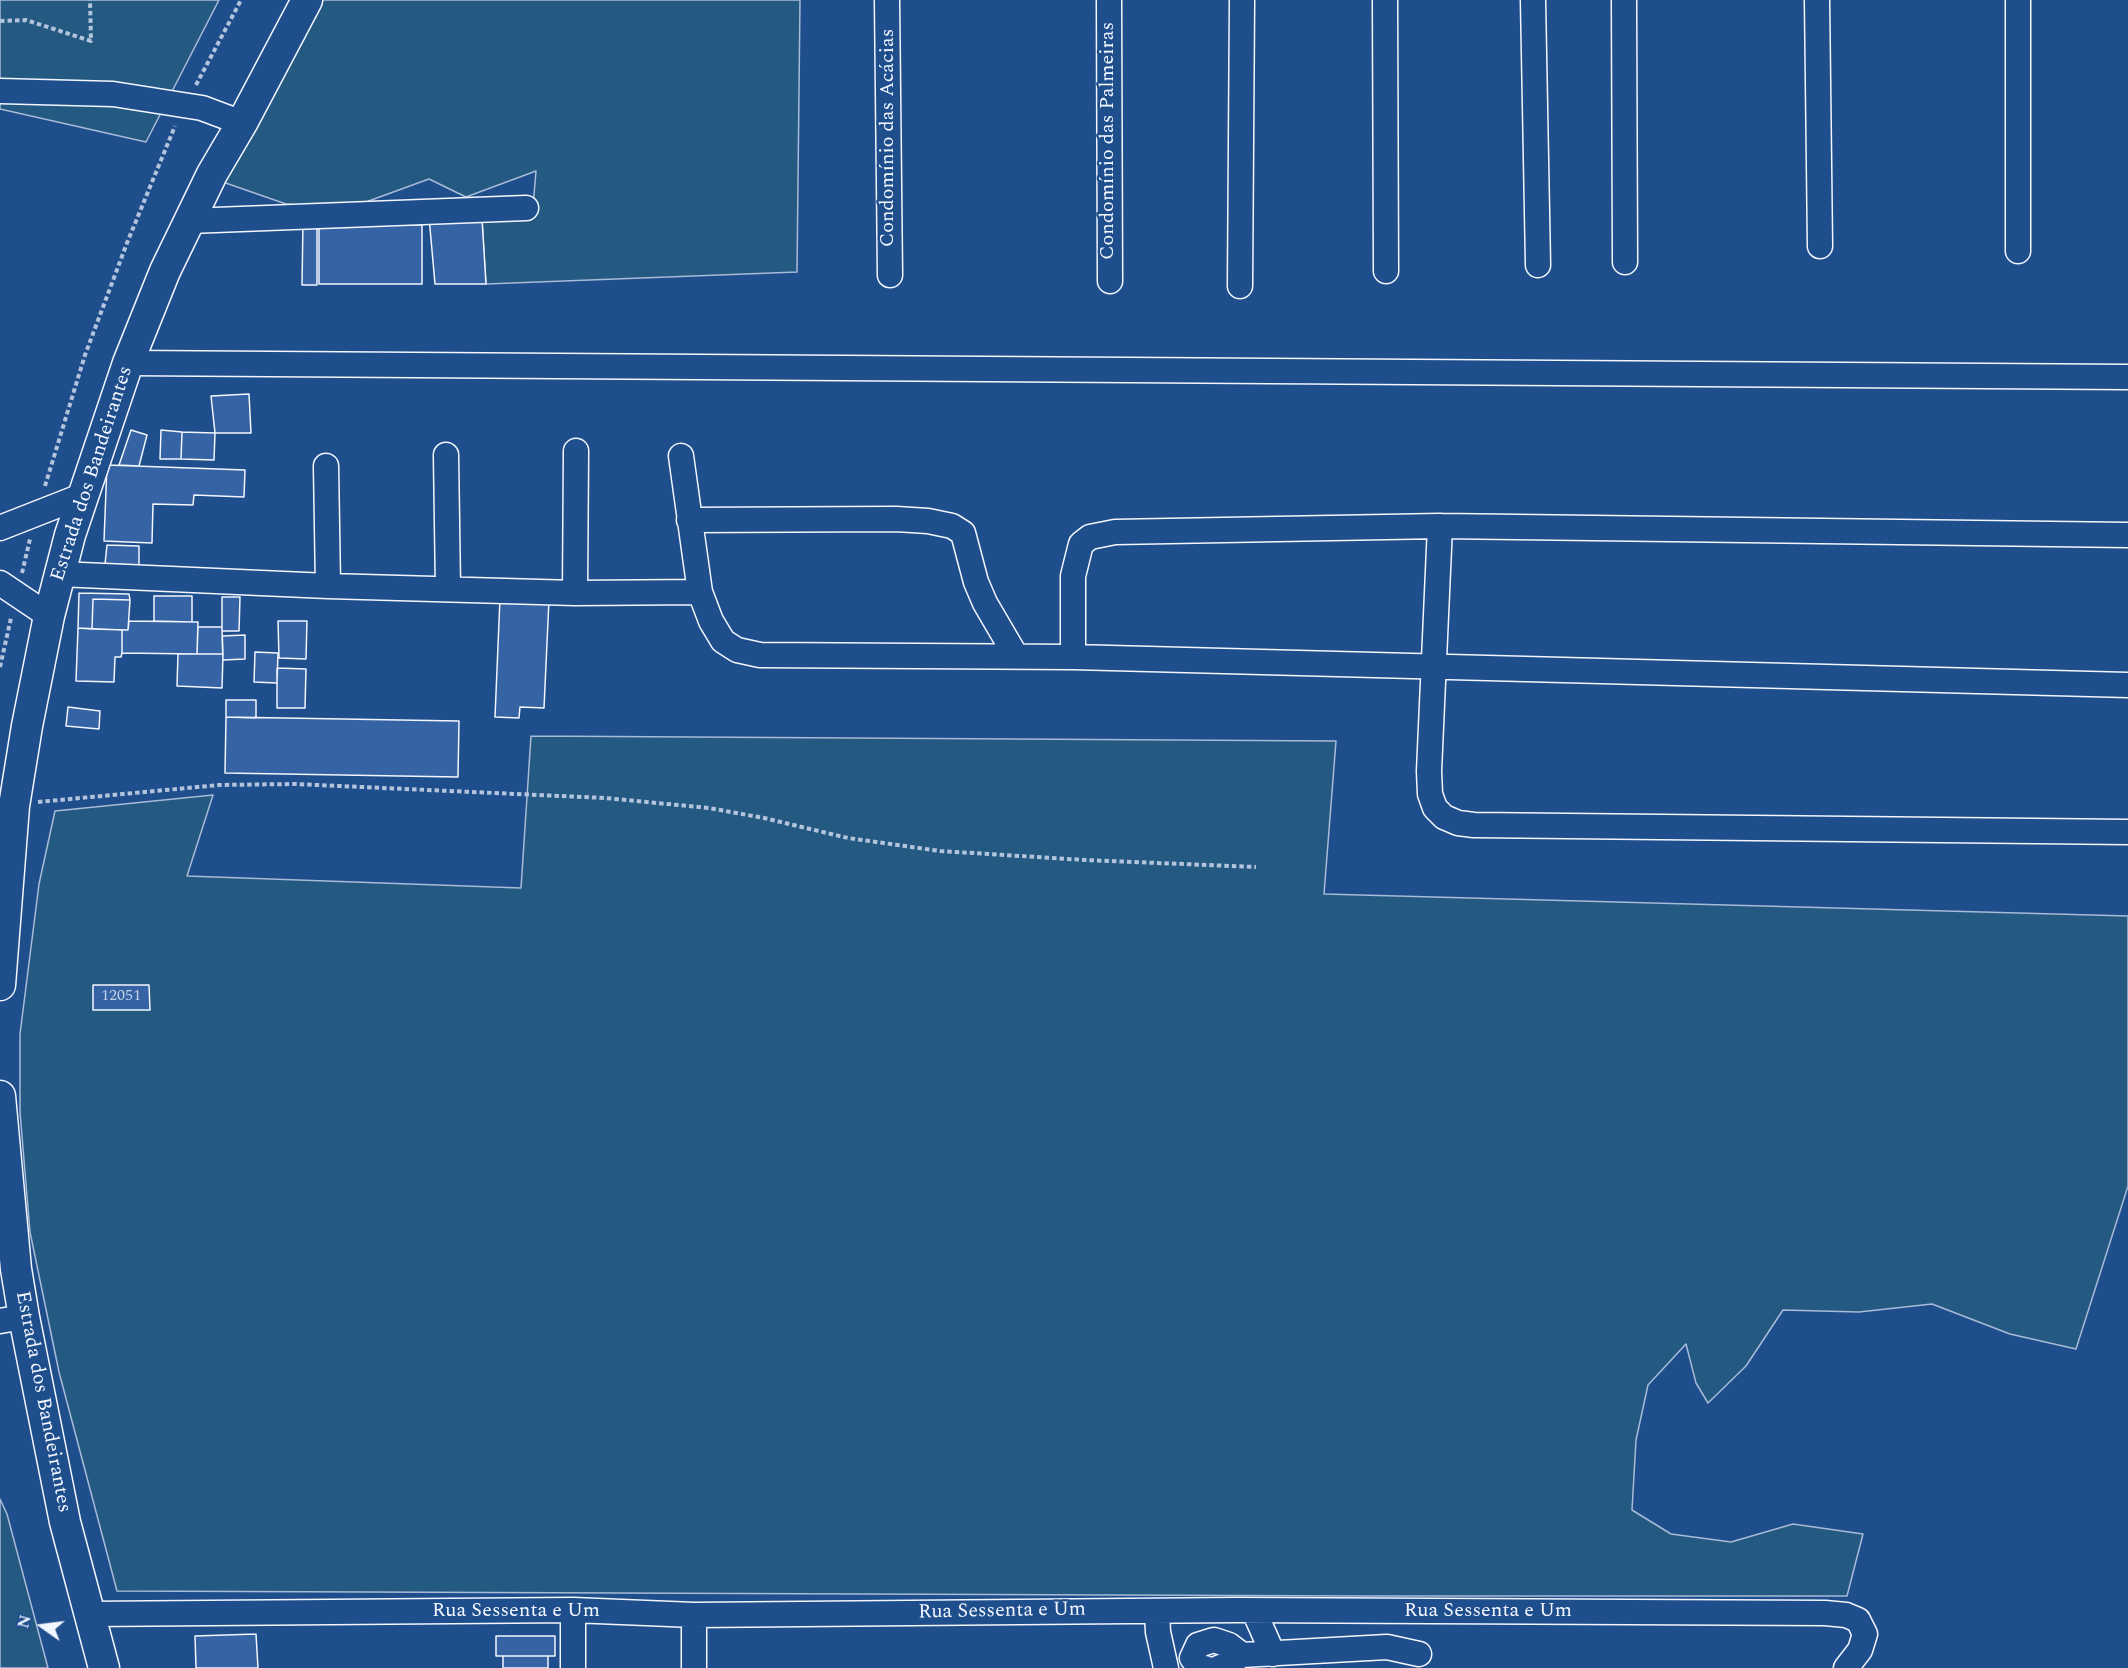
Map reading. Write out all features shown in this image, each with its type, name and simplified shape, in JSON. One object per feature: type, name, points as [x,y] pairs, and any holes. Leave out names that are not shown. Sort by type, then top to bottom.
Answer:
[{"type":"main road","name":"Estrada dos Bandeirantes","points":[[0,985],[14,806],[27,726],[59,574],[128,363],[165,271],[212,174],[242,123],[307,0]]},
{"type":"main road","name":"Estrada dos Bandeirantes","points":[[0,1096],[16,1269],[12,1319],[104,1668]]},
{"type":"street","name":"Condomínio das Acácias","points":[[887,0],[890,275]]},
{"type":"street","name":"Condomínio das Palmeiras","points":[[1109,0],[1110,281]]},
{"type":"street","points":[[1240,286],[1242,0]]},
{"type":"street","points":[[1385,0],[1386,271]]},
{"type":"street","points":[[1533,0],[1538,265]]},
{"type":"street","points":[[1624,0],[1625,262]]},
{"type":"street","points":[[1817,0],[1820,246]]},
{"type":"street","points":[[2018,0],[2018,250]]},
{"type":"street","points":[[0,91],[113,94],[202,108],[242,123]]},
{"type":"street","points":[[189,221],[526,208]]},
{"type":"street","points":[[128,363],[2128,377]]},
{"type":"street","points":[[574,593],[576,451]]},
{"type":"street","points":[[446,455],[448,590]]},
{"type":"street","points":[[681,456],[700,592],[711,621],[723,641],[737,650],[760,655],[1072,657],[2128,685]]},
{"type":"street","points":[[326,466],[328,586]]},
{"type":"street","points":[[0,528],[84,495]]},
{"type":"street","points":[[689,520],[872,519],[928,521],[952,526],[963,533],[976,582],[985,603],[1016,656]]},
{"type":"street","points":[[1072,657],[1073,576],[1081,544],[1090,537],[1115,532],[1440,526],[2128,535]]},
{"type":"street","points":[[1440,526],[1429,771],[1431,795],[1435,808],[1444,817],[1458,823],[1474,825],[2128,832]]},
{"type":"street","points":[[59,574],[448,590],[574,593],[700,592]]},
{"type":"street","points":[[8,588],[49,616]]},
{"type":"street","points":[[573,1610],[573,1668]]},
{"type":"street","name":"Rua Sessenta e Um","points":[[89,1614],[573,1610],[694,1616],[1157,1611],[1825,1613],[1846,1615],[1858,1620],[1865,1634],[1860,1650],[1846,1668]]},
{"type":"street","points":[[1157,1611],[1158,1632],[1166,1668]]},
{"type":"street","points":[[1254,1611],[1273,1654]]},
{"type":"street","points":[[694,1616],[694,1668]]},
{"type":"street","points":[[1205,1668],[1199,1667],[1192,1658],[1198,1645],[1214,1640],[1229,1645],[1242,1655]]},
{"type":"street","points":[[1218,1668],[1242,1655],[1341,1648],[1387,1647],[1419,1654]]},
{"type":"path","points":[[0,21],[26,20],[91,41],[90,0]]},
{"type":"path","points":[[0,667],[8,588],[37,513],[85,355],[162,155],[185,105],[241,0]]},
{"type":"path","points":[[14,806],[219,785],[295,784],[605,798],[709,808],[764,818],[848,838],[929,850],[1096,861],[1256,867]]},
{"type":"shaded area","points":[[0,0],[219,0],[146,142],[0,109]]},
{"type":"shaded area","points":[[321,0],[800,0],[797,272],[486,284],[482,219],[532,219],[536,171],[466,197],[429,179],[344,210],[286,204],[220,181]]},
{"type":"shaded area","points":[[531,736],[1336,741],[1324,894],[2128,916],[2128,1186],[2076,1349],[2010,1334],[1932,1304],[1859,1312],[1783,1310],[1746,1366],[1708,1403],[1696,1383],[1686,1344],[1648,1385],[1636,1440],[1632,1510],[1671,1534],[1731,1542],[1793,1524],[1863,1534],[1847,1596],[117,1591],[59,1372],[30,1232],[20,1112],[20,1034],[39,884],[55,811],[213,795],[187,876],[521,888]]},
{"type":"shaded area","points":[[0,1499],[7,1514],[48,1668],[0,1668]]},
{"type":"building","points":[[429,217],[482,219],[486,284],[435,284]]},
{"type":"building","points":[[303,221],[317,222],[317,285],[302,285]]},
{"type":"building","points":[[319,224],[422,225],[422,284],[319,284]]},
{"type":"building","points":[[249,394],[251,433],[215,433],[211,396]]},
{"type":"building","points":[[131,430],[147,435],[139,466],[119,465]]},
{"type":"building","points":[[161,430],[182,432],[181,459],[160,459]]},
{"type":"building","points":[[182,432],[215,433],[214,460],[181,459]]},
{"type":"building","points":[[107,465],[245,470],[244,497],[194,495],[193,505],[153,504],[152,543],[104,541]]},
{"type":"building","points":[[107,545],[139,546],[139,565],[105,564]]},
{"type":"building","points":[[79,593],[129,594],[130,600],[93,599],[92,629],[78,628]]},
{"type":"building","points":[[154,596],[192,596],[192,622],[154,621]]},
{"type":"building","points":[[222,597],[240,597],[239,631],[222,631]]},
{"type":"building","points":[[500,598],[549,600],[544,708],[520,707],[519,718],[495,717]]},
{"type":"building","points":[[93,599],[130,600],[128,630],[92,629]]},
{"type":"building","points":[[129,621],[198,622],[197,654],[122,653],[122,630],[128,630]]},
{"type":"building","points":[[278,621],[307,621],[306,659],[279,658]]},
{"type":"building","points":[[198,627],[222,627],[223,654],[197,654]]},
{"type":"building","points":[[78,628],[122,630],[122,653],[121,657],[115,657],[114,682],[76,681]]},
{"type":"building","points":[[245,635],[245,659],[223,660],[222,636]]},
{"type":"building","points":[[255,652],[278,653],[277,683],[254,682]]},
{"type":"building","points":[[178,654],[223,654],[222,688],[177,686]]},
{"type":"building","points":[[277,668],[306,669],[305,708],[277,708]]},
{"type":"building","points":[[226,700],[256,700],[256,718],[226,717]]},
{"type":"building","points":[[68,707],[100,711],[99,729],[66,726]]},
{"type":"building","points":[[226,717],[459,721],[458,777],[225,773]]},
{"type":"building","points":[[93,985],[149,985],[150,1010],[93,1010]]},
{"type":"building","points":[[256,1634],[258,1668],[196,1668],[195,1636]]},
{"type":"building","points":[[496,1636],[555,1636],[555,1656],[496,1656]]},
{"type":"building","points":[[503,1656],[548,1656],[548,1668],[503,1668]]}]
